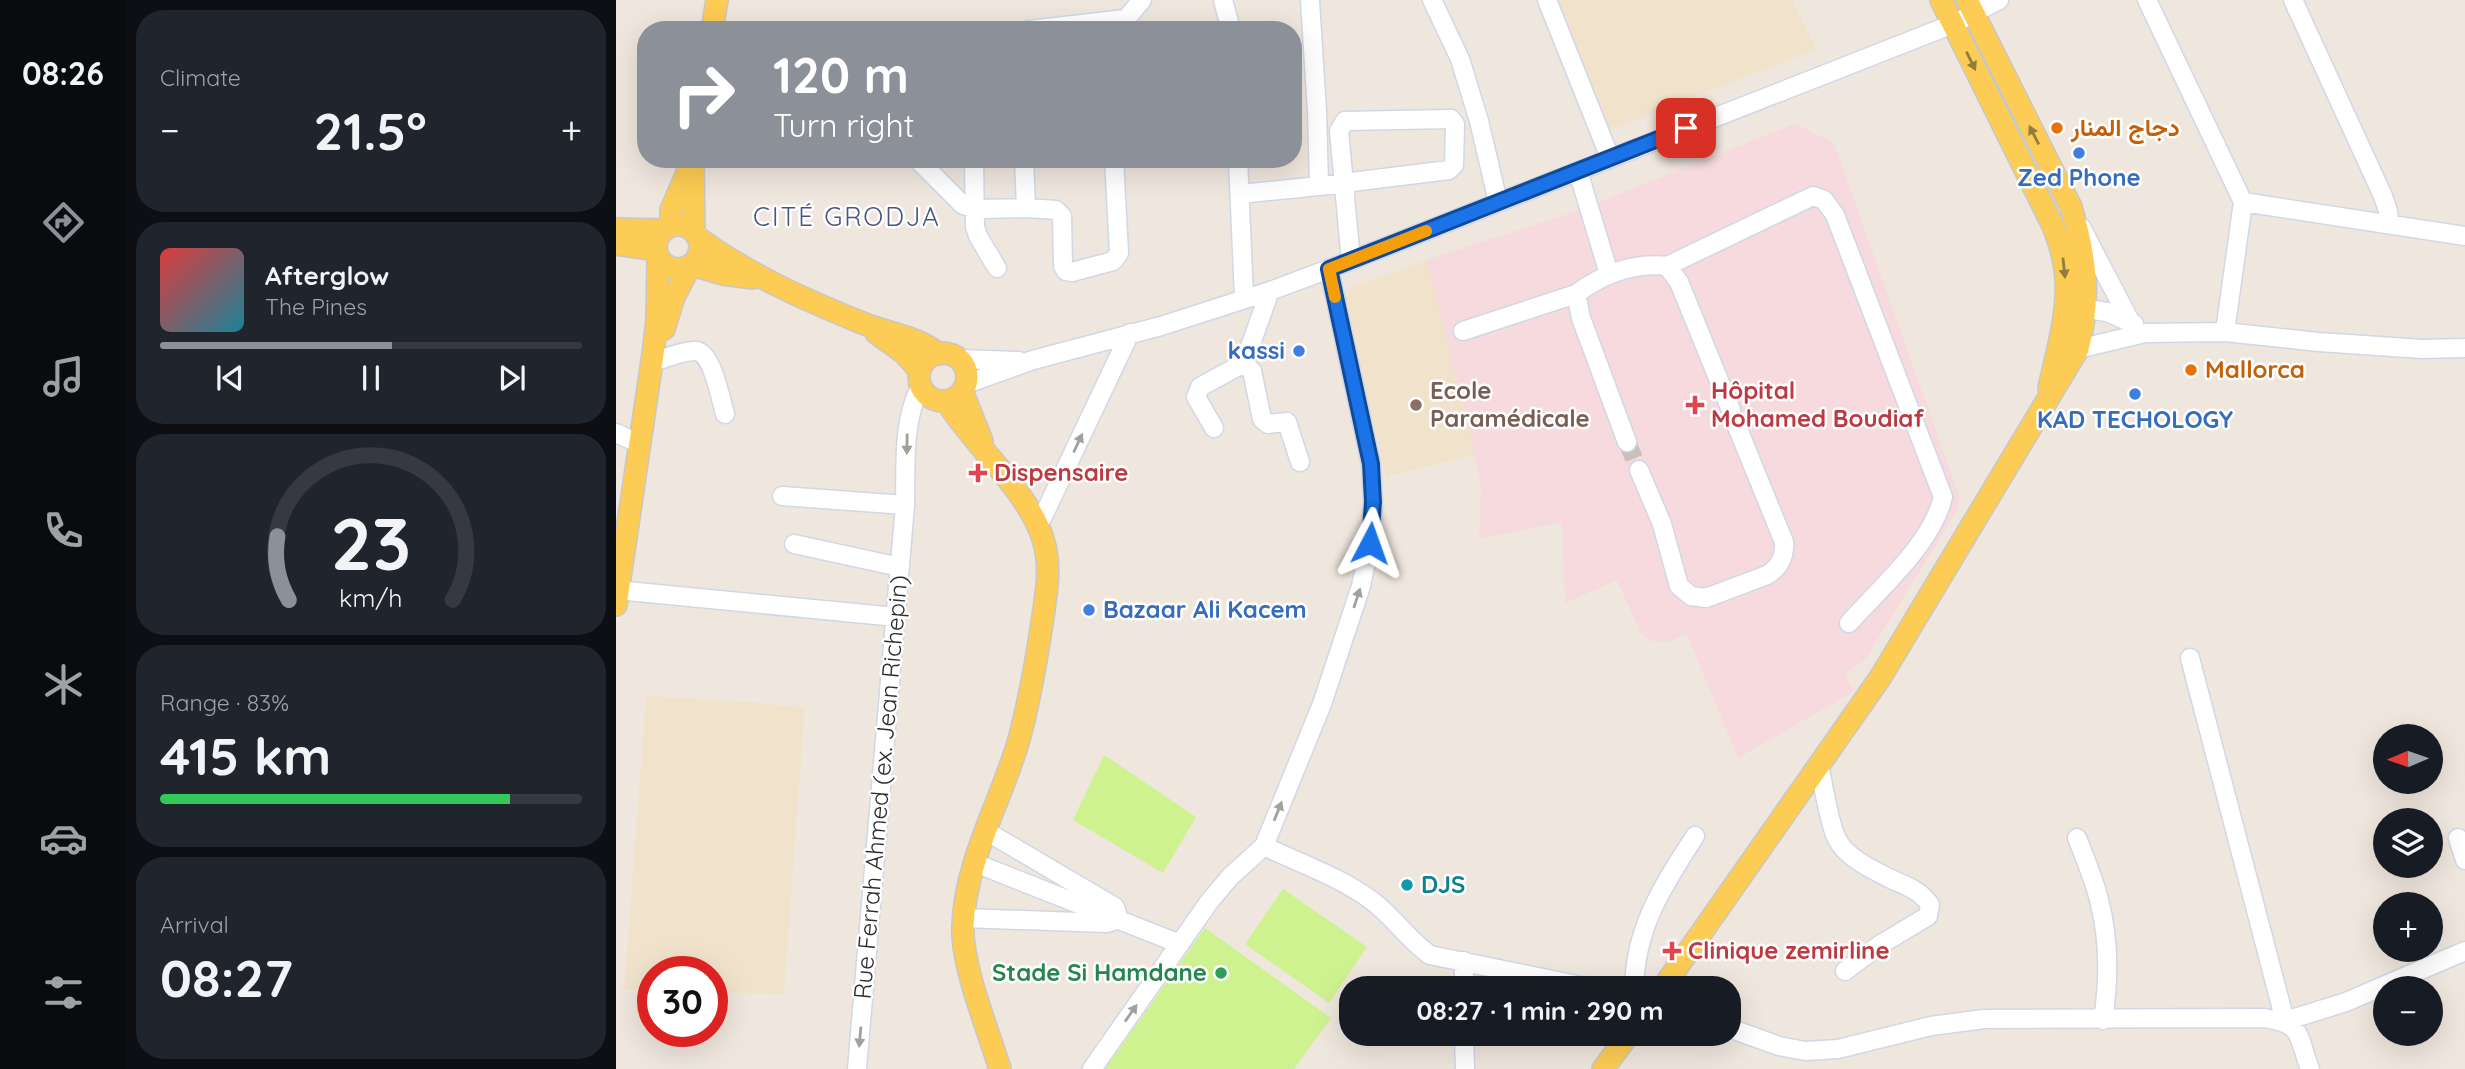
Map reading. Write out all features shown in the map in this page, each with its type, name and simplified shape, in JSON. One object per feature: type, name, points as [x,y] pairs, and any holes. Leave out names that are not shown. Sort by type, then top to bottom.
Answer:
[{"type":"main road","points":[[713,21],[716,0]]},
{"type":"main road","points":[[1941,0],[2053,226],[2064,260],[2066,292],[2075,307]]},
{"type":"main road","points":[[1671,976],[1880,678],[2046,404],[2069,347],[2075,307],[2087,284],[2081,240],[2071,207],[1970,7]]},
{"type":"main road","points":[[617,596],[622,524],[640,444],[653,358],[657,319],[656,242],[667,228],[671,210],[688,168]]},
{"type":"main road","points":[[653,358],[674,298],[700,253],[696,234],[692,168]]},
{"type":"main road","points":[[616,229],[686,226],[762,279],[863,324],[913,338],[949,357],[966,371],[958,392],[984,450],[1027,507],[1038,527],[1044,542],[1048,573],[1037,654],[1018,743],[965,897],[962,929],[968,964],[1000,1069]]},
{"type":"main road","points":[[616,244],[657,254],[669,268],[681,270],[691,266],[723,274],[762,279]]},
{"type":"main road","points":[[863,324],[904,353],[928,396],[933,399],[958,392]]},
{"type":"main road","points":[[920,378],[927,359],[949,357]]},
{"type":"main road","points":[[1603,1069],[1620,1046]]},
{"type":"street","points":[[1109,21],[1126,19],[1142,0]]},
{"type":"street","points":[[1223,0],[1229,21]]},
{"type":"street","points":[[1432,0],[1460,58],[1479,121],[1498,202]]},
{"type":"street","points":[[1547,0],[1610,158]]},
{"type":"street","points":[[958,392],[1033,360],[1161,326],[1270,291],[1351,261],[1953,24],[1970,7],[1999,0]]},
{"type":"street","points":[[2147,0],[2243,202],[2225,332]]},
{"type":"street","points":[[2293,0],[2383,196],[2389,223]]},
{"type":"street","points":[[1310,1],[1319,186]]},
{"type":"street","points":[[1240,194],[1319,186],[1345,183],[1449,170],[1454,165],[1455,124],[1451,119],[1345,121],[1339,131],[1345,183],[1351,261]]},
{"type":"street","points":[[926,168],[963,205],[976,209],[1056,210],[1062,216],[1063,266],[1066,271],[1113,261],[1119,253],[1114,168]]},
{"type":"street","points":[[974,168],[978,236],[997,268]]},
{"type":"street","points":[[1024,168],[1026,208]]},
{"type":"street","points":[[1239,168],[1244,298]]},
{"type":"street","points":[[1578,171],[1609,274]]},
{"type":"street","points":[[1463,331],[1576,294],[1609,274],[1647,264],[1667,266],[1813,196],[1824,200],[1835,215],[1942,497],[1918,546],[1849,623]]},
{"type":"street","points":[[2243,202],[2465,236]]},
{"type":"street","points":[[2071,207],[2130,321]]},
{"type":"street","points":[[1639,470],[1667,540],[1676,578],[1684,592],[1706,598],[1767,575],[1774,571],[1783,558],[1784,542],[1679,282],[1667,266]]},
{"type":"street","points":[[1092,1069],[1230,877],[1264,846],[1322,704],[1361,586],[1370,543],[1373,502],[1371,464],[1329,269]]},
{"type":"street","points":[[1214,428],[1196,397],[1200,387],[1244,363],[1270,291]]},
{"type":"street","points":[[1576,294],[1581,318],[1627,442]]},
{"type":"street","points":[[2075,307],[2107,312],[2130,321],[2145,333]]},
{"type":"street","points":[[2069,347],[2145,333],[2225,332],[2319,342],[2421,349],[2458,348],[2465,333]]},
{"type":"street","points":[[1038,527],[1130,333]]},
{"type":"street","points":[[653,358],[694,350],[703,353],[709,360],[725,414]]},
{"type":"street","points":[[949,357],[1033,360]]},
{"type":"street","points":[[1244,363],[1252,371],[1262,419],[1268,424],[1287,422],[1300,462]]},
{"type":"street","name":"Rue Ferrah Ahmed (ex. Jean Richepin)","points":[[857,1069],[905,505],[907,428],[920,378]]},
{"type":"street","points":[[616,433],[640,444]]},
{"type":"street","points":[[782,496],[905,505]]},
{"type":"street","points":[[794,544],[900,567]]},
{"type":"street","points":[[617,596],[896,617]]},
{"type":"street","points":[[2190,658],[2285,1021],[2296,1029],[2310,1069]]},
{"type":"street","points":[[1819,764],[1837,839],[1848,854],[1885,877],[1912,888],[1925,897],[1930,905],[1928,916],[1878,946],[1845,971]]},
{"type":"street","points":[[986,831],[1115,907],[1119,919]]},
{"type":"street","points":[[1634,976],[1642,932],[1661,889],[1695,836]]},
{"type":"street","points":[[2077,838],[2099,898],[2105,928],[2106,998],[2103,1020]]},
{"type":"street","points":[[2458,838],[2465,860]]},
{"type":"street","points":[[1264,846],[1372,900],[1417,946],[1430,955],[1534,976]]},
{"type":"street","points":[[975,863],[1180,944]]},
{"type":"street","points":[[963,918],[1107,923],[1119,919]]},
{"type":"street","points":[[1741,1032],[1779,1046],[1805,1051],[1838,1049],[1931,1026],[1984,1019],[2265,1018],[2285,1021],[2346,1002],[2465,951]]},
{"type":"street","points":[[1464,961],[1464,976]]},
{"type":"street","points":[[1464,1046],[1465,1069]]},
{"type":"shaded area","points":[[1557,0],[1792,0],[1816,49],[1608,131]]},
{"type":"shaded area","name":"Hôpital Mohamed Boudiaf","points":[[1795,124],[1834,143],[1959,496],[1958,509],[1864,661],[1845,673],[1853,692],[1738,758],[1687,634],[1668,642],[1652,641],[1640,632],[1617,580],[1565,603],[1562,522],[1479,539],[1481,485],[1427,260],[1574,212]]},
{"type":"shaded area","name":"Ecole Paramédicale","points":[[1427,260],[1475,455],[1386,477],[1345,300],[1351,288]]},
{"type":"shaded area","points":[[646,696],[805,708],[784,994],[728,992],[728,956],[637,956],[637,990],[624,990]]},
{"type":"green space","points":[[1104,755],[1196,817],[1163,873],[1073,820]]},
{"type":"green space","points":[[1283,889],[1367,947],[1347,976],[1339,976],[1339,988],[1329,1003],[1245,944]]},
{"type":"green space","name":"Stade Si Hamdane","points":[[1205,928],[1331,1018],[1294,1069],[1105,1069]]},
{"type":"tunnel","points":[[1627,442],[1639,470]]},
{"type":"slow traffic","points":[[1335,297],[1329,269],[1426,231]]},
{"type":"place","name":"دجاج المنار","points":[[2057,128]]},
{"type":"place","name":"Zed Phone","points":[[2079,153]]},
{"type":"place","name":"kassi","points":[[1299,351]]},
{"type":"place","name":"Mallorca","points":[[2191,370]]},
{"type":"place","name":"KAD TECHOLOGY","points":[[2135,394]]},
{"type":"place","name":"Ecole Paramédicale","points":[[1416,405]]},
{"type":"place","name":"Hôpital Mohamed Boudiaf","points":[[1695,405]]},
{"type":"place","name":"Dispensaire","points":[[978,473]]},
{"type":"place","name":"Bazaar Ali Kacem","points":[[1089,610]]},
{"type":"place","name":"DJS","points":[[1407,885]]},
{"type":"place","name":"Clinique zemirline","points":[[1672,951]]},
{"type":"place","name":"Stade Si Hamdane","points":[[1221,973]]},
{"type":"district","name":"CITÉ GRODJA","points":[[847,217]]},
{"type":"route","points":[[1370,543],[1373,502],[1371,464],[1329,269],[1686,128]]}]
